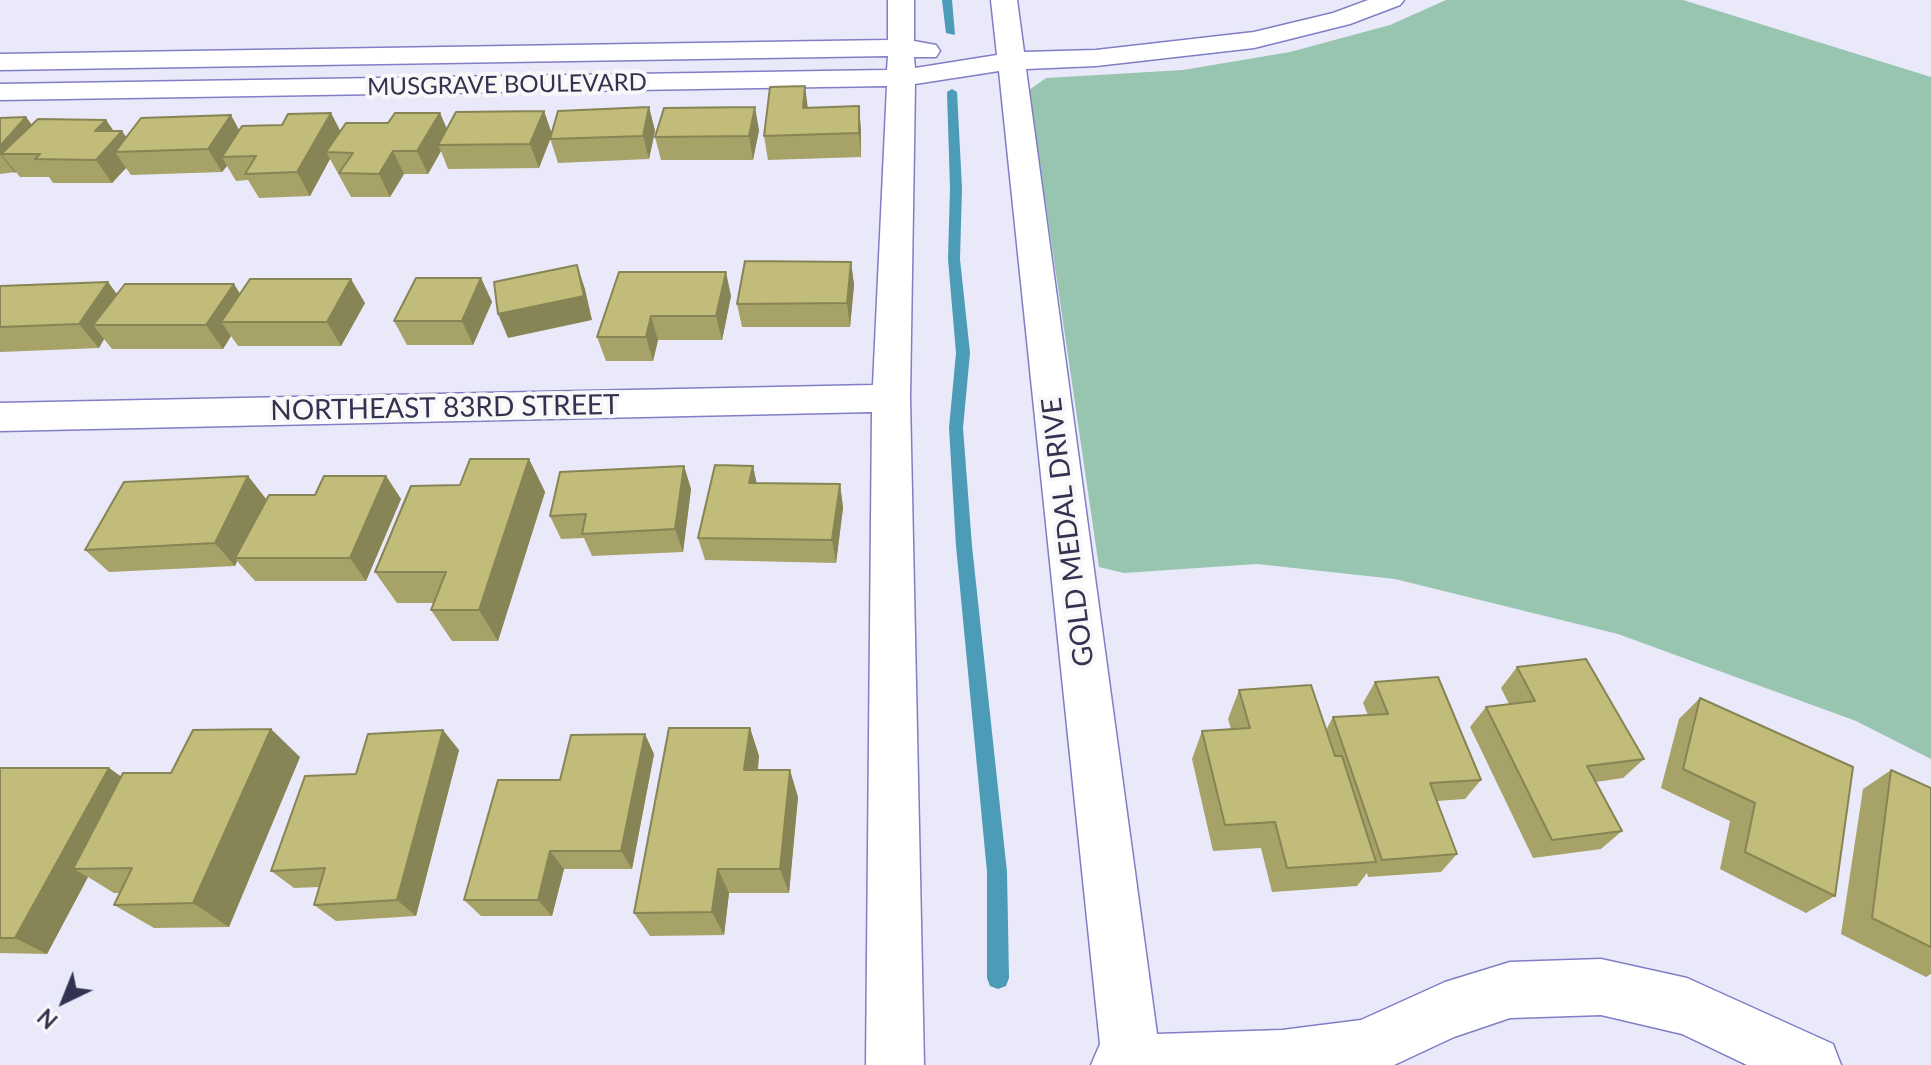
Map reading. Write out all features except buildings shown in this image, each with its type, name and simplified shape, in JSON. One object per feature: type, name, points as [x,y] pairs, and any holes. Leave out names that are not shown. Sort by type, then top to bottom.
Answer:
[{"type":"street","points":[[895,1065],[891,398],[901,0]]},
{"type":"street","name":"GOLD MEDAL DRIVE","points":[[1004,0],[1132,1065]]},
{"type":"street","name":"MUSGRAVE BOULEVARD","points":[[0,92],[1096,58],[1254,40],[1341,19],[1391,0]]},
{"type":"street","name":"MUSGRAVE BOULEVARD","points":[[0,62],[901,63]]},
{"type":"street","name":"NORTHEAST 83RD STREET","points":[[0,417],[891,398]]},
{"type":"street","points":[[1120,1065],[1282,1059],[1364,1049],[1445,1011],[1510,990],[1601,987],[1687,1007],[1812,1065]]},
{"type":"green space","points":[[1446,0],[1683,0],[1931,77],[1931,759],[1856,721],[1618,634],[1395,579],[1257,564],[1124,573],[1099,567],[1029,90],[1046,78],[1183,70],[1290,52],[1390,25]]},
{"type":"waterway","points":[[947,0],[951,33]]},
{"type":"waterway","points":[[952,92],[956,188],[954,259],[963,353],[956,428],[964,546],[997,872],[998,978]]}]
